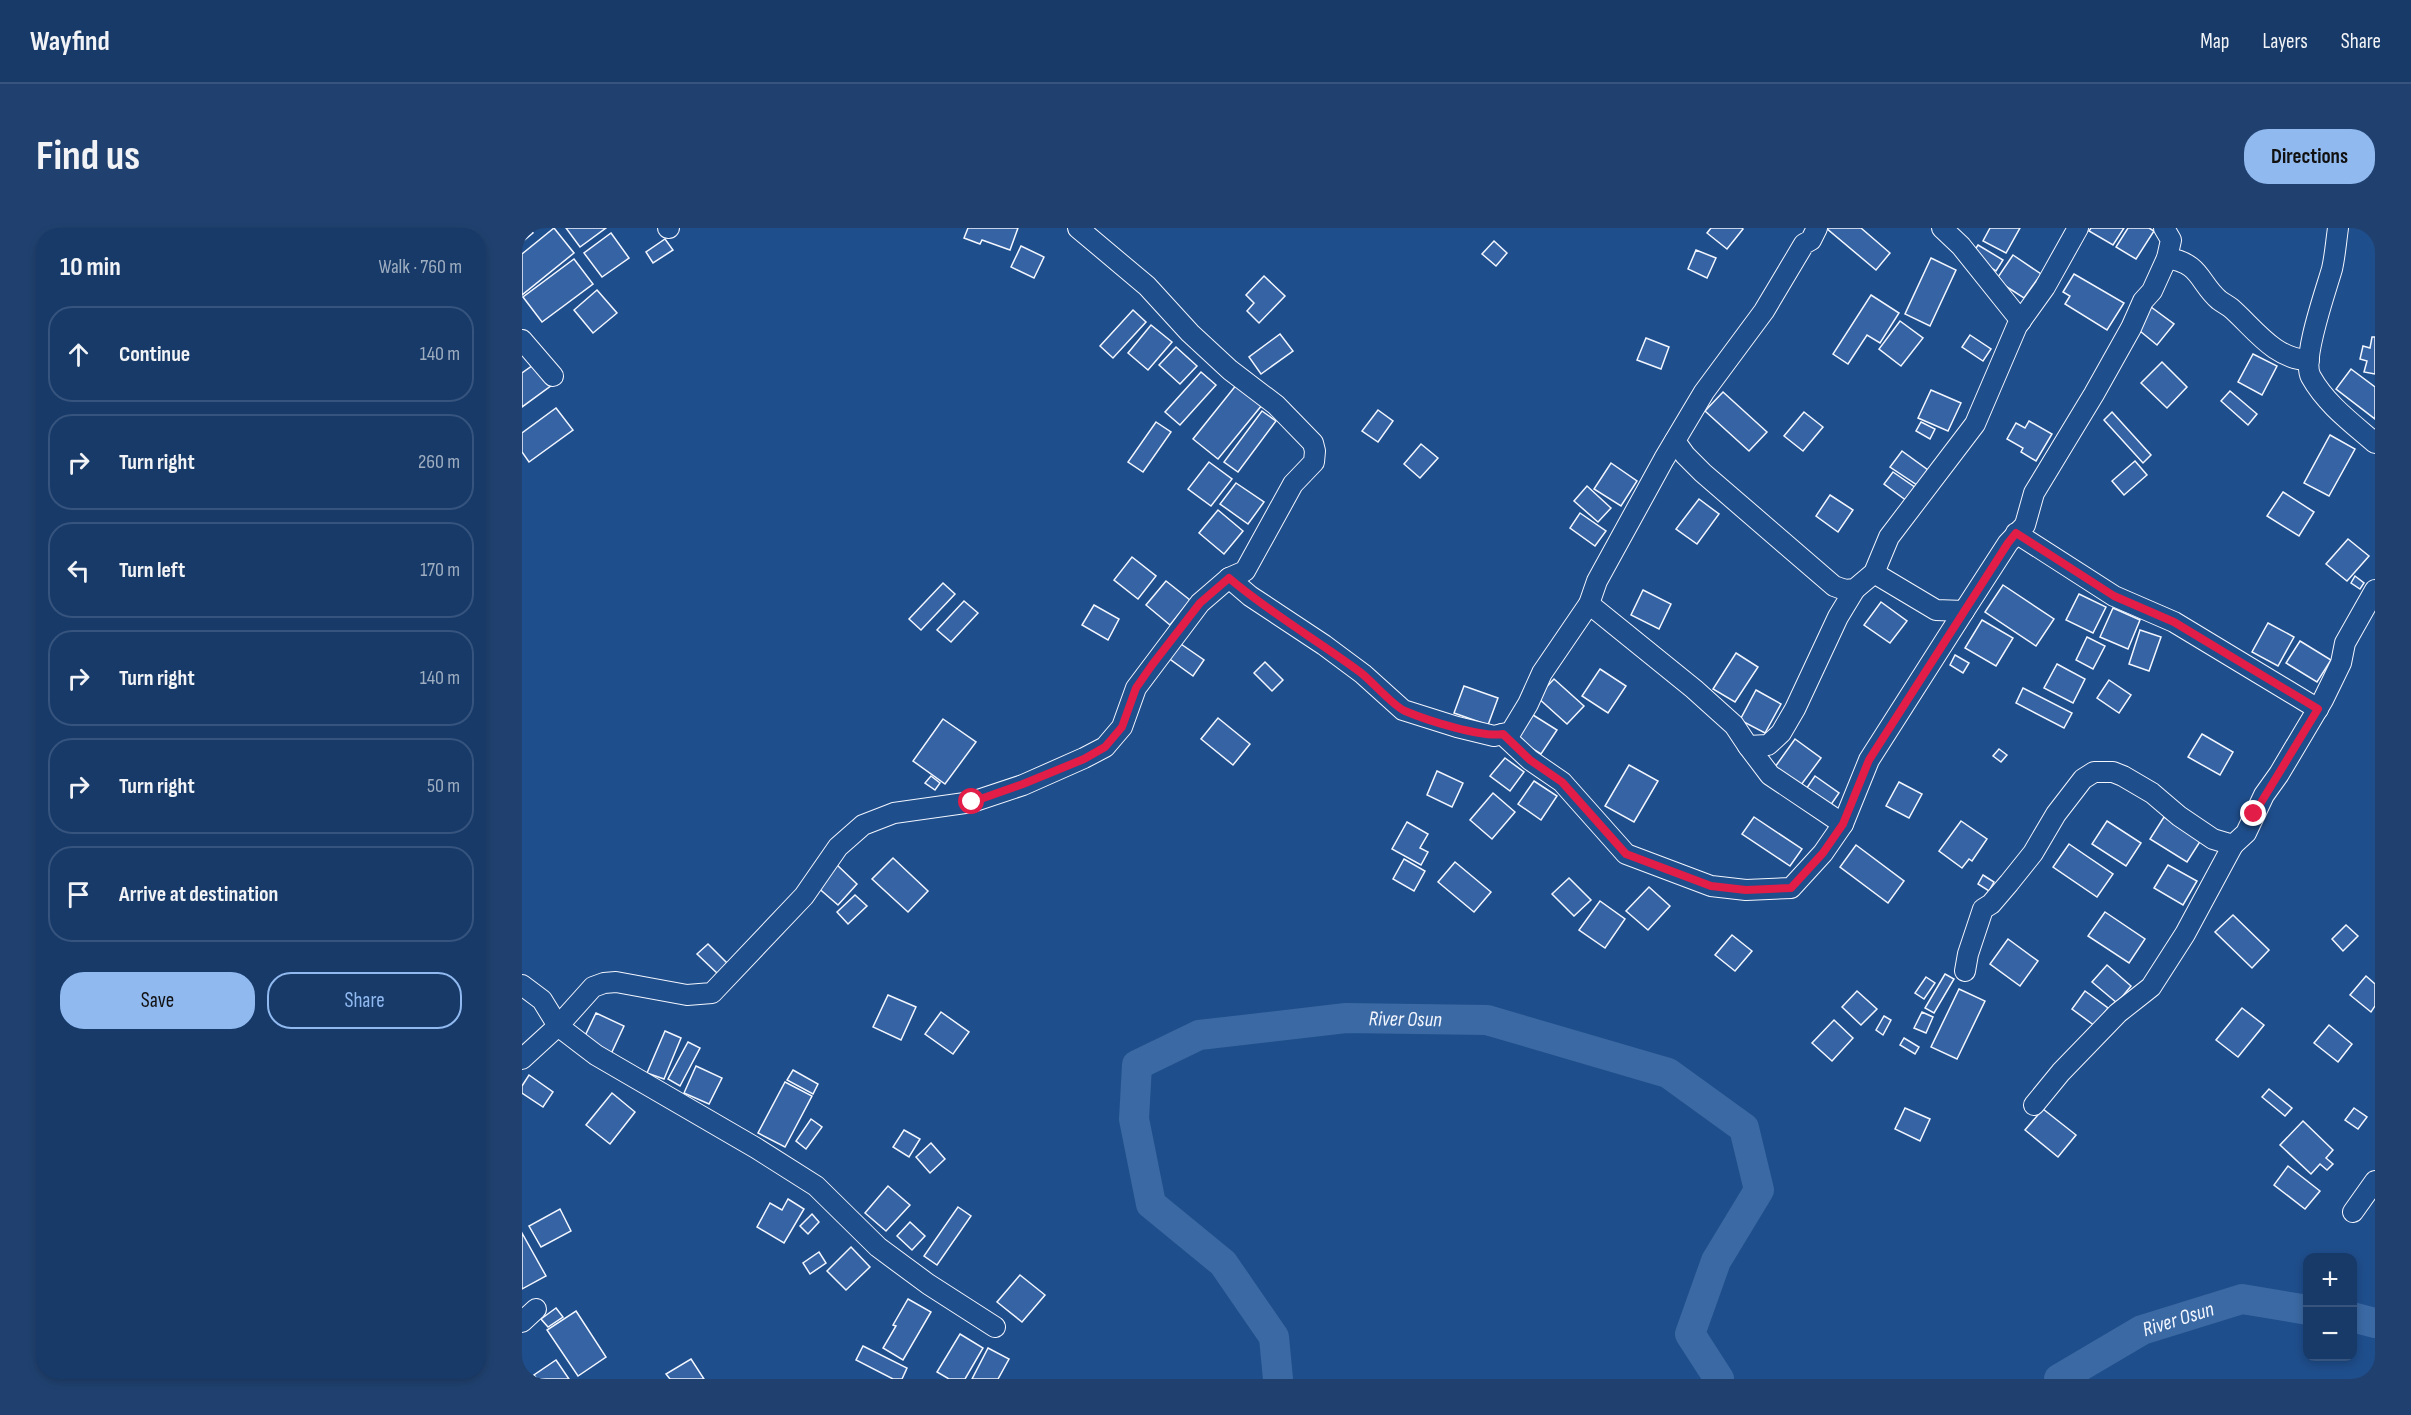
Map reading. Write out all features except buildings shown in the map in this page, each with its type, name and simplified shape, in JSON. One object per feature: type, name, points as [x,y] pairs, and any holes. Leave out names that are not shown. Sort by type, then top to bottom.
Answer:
[{"type":"street","points":[[522,1059],[558,1026],[593,987],[604,983],[616,982],[687,995],[712,993],[804,896],[838,847],[863,825],[894,813],[972,802],[1084,759],[1105,747],[1122,727],[1136,688],[1200,603],[1229,578],[1245,572],[1293,483],[1314,462],[1313,443],[1276,405],[1230,370],[1190,333],[1147,286],[1078,228]]},
{"type":"street","points":[[1229,578],[1250,596],[1356,669],[1402,710],[1457,727],[1494,735],[1511,732],[1528,704],[1542,673],[1589,604],[1598,581],[1704,392],[1737,351],[1804,244],[1811,240],[1817,228]]},
{"type":"street","points":[[1942,228],[1960,246],[2020,321]]},
{"type":"street","points":[[1748,746],[1768,745],[1781,733],[1795,709],[1838,617],[1855,589],[1874,573],[1889,537],[1975,424],[2004,353],[2020,321],[2045,287],[2078,228]]},
{"type":"street","points":[[1503,734],[1530,760],[1562,782],[1626,854],[1711,886],[1746,890],[1791,888],[1823,853],[1843,824],[1869,760],[2016,533],[2025,525],[2034,493],[2094,394],[2167,258],[2170,240],[2164,228]]},
{"type":"street","points":[[2337,228],[2332,267],[2318,314],[2309,360],[2309,375],[2331,405],[2375,443]]},
{"type":"street","points":[[2167,258],[2200,274],[2219,300],[2229,306],[2284,355],[2297,360],[2309,360]]},
{"type":"street","points":[[522,340],[553,376]]},
{"type":"street","points":[[1675,441],[1703,473],[1834,586],[1845,590],[1855,589]]},
{"type":"street","points":[[2016,533],[2114,596],[2174,622],[2318,709]]},
{"type":"street","points":[[1874,573],[1936,610],[1964,612]]},
{"type":"street","points":[[2034,1105],[2061,1071],[2118,1013],[2151,987],[2185,934],[2233,845],[2246,833],[2264,795],[2318,709],[2342,663],[2345,643],[2375,590]]},
{"type":"street","points":[[1589,604],[1694,689],[1734,725],[1770,775],[1843,824]]},
{"type":"street","points":[[1965,971],[1968,954],[1983,909],[2009,883],[2033,853],[2056,814],[2083,780],[2094,772],[2113,772],[2122,776],[2152,793],[2179,816],[2213,839],[2233,845]]},
{"type":"street","points":[[522,985],[542,1000],[558,1026],[596,1055],[756,1148],[816,1186],[878,1247],[928,1284],[995,1327]]},
{"type":"street","points":[[2353,1212],[2375,1181]]},
{"type":"waterway","name":"River Osun","points":[[1278,1379],[1274,1337],[1223,1263],[1151,1204],[1134,1119],[1137,1065],[1199,1035],[1346,1018],[1487,1020],[1668,1073],[1744,1128],[1759,1190],[1716,1261],[1690,1334],[1719,1379]]},
{"type":"waterway","name":"River Osun","points":[[2059,1379],[2142,1330],[2242,1299],[2303,1309]]},
{"type":"waterway","name":"River Osun","points":[[2357,1318],[2375,1323]]},
{"type":"route","points":[[972,802],[1084,759],[1105,747],[1122,727],[1136,688],[1152,665],[1200,603],[1229,578],[1250,596],[1324,645],[1386,694],[1402,710],[1457,727],[1494,735],[1503,734],[1530,760],[1562,782],[1626,854],[1711,886],[1746,890],[1791,888],[1823,853],[1843,824],[1869,760],[2016,533],[2114,596],[2174,622],[2318,709],[2254,814]]}]
